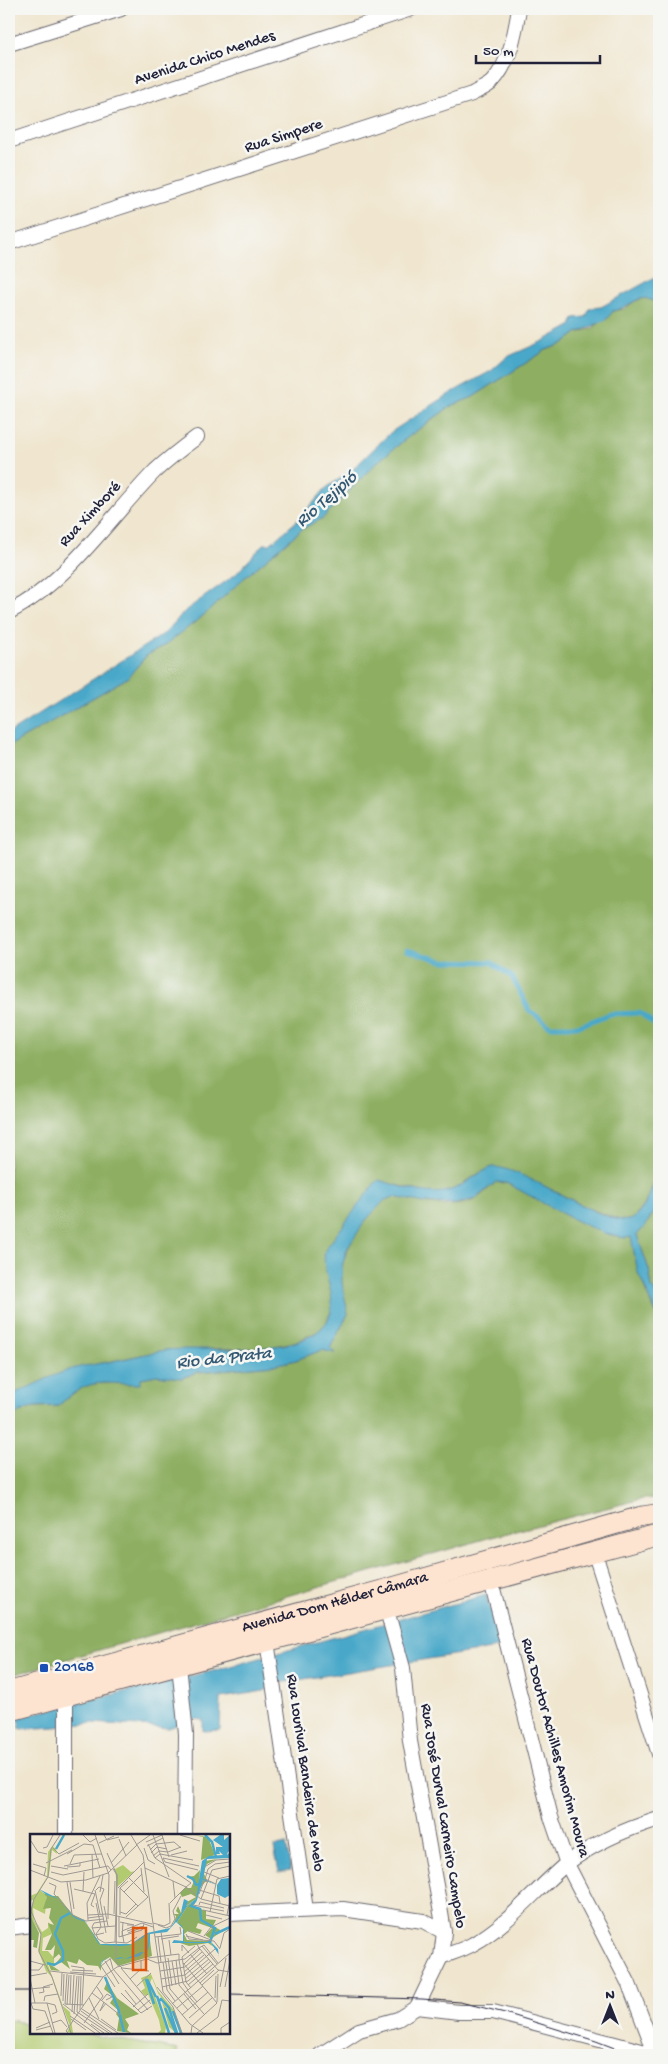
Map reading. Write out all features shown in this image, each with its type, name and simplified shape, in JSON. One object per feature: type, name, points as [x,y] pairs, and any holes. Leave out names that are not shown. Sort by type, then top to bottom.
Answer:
[{"type":"main road","name":"Avenida Dom Hélder Câmara","points":[[9,1692],[384,1590],[640,1517],[659,1514]]},
{"type":"main road","name":"Avenida Dom Hélder Câmara","points":[[9,1711],[67,1699],[268,1647],[594,1551],[659,1535]]},
{"type":"street","points":[[9,44],[121,9]]},
{"type":"street","name":"Avenida Chico Mendes","points":[[9,141],[411,9]]},
{"type":"street","name":"Rua Simpere","points":[[9,243],[472,94],[491,83],[504,67],[516,28],[519,9]]},
{"type":"street","name":"Rua Ximboré","points":[[9,612],[42,591],[85,549],[155,471],[197,437]]},
{"type":"street","points":[[594,1551],[659,1754]]},
{"type":"street","name":"Rua Doutor Achilles Amorim Moura","points":[[491,1581],[551,1817],[566,1864],[629,1984],[656,2055]]},
{"type":"street","name":"Rua José Durval Carneiro Campelo","points":[[388,1613],[403,1668],[410,1741],[444,1932],[441,1957],[417,2006]]},
{"type":"street","name":"Rua Lourival Bandeira de Melo","points":[[268,1647],[306,1910]]},
{"type":"street","points":[[179,1671],[186,1734],[185,1834]]},
{"type":"street","points":[[66,1834],[67,1699]]},
{"type":"street","points":[[441,1957],[473,1944],[495,1929],[566,1864],[612,1836],[659,1819]]},
{"type":"street","points":[[230,1914],[343,1909],[394,1915],[424,1921],[444,1932]]},
{"type":"street","points":[[9,1928],[30,1925]]},
{"type":"street","points":[[320,2055],[343,2038],[359,2030],[398,2018],[417,2006]]},
{"type":"street","name":"Rua Doutor Achilles Amorim Moura","points":[[417,2006],[459,2012],[493,2012],[656,2055]]},
{"type":"green space","points":[[645,298],[659,304],[659,1167],[644,1206],[633,1219],[623,1221],[590,1209],[538,1183],[482,1171],[459,1187],[444,1193],[426,1193],[393,1184],[374,1185],[357,1208],[332,1309],[326,1323],[317,1332],[294,1342],[265,1348],[166,1350],[73,1369],[9,1396],[9,746],[127,678],[147,655],[164,646],[204,615],[302,529],[323,518],[376,463],[451,406],[473,397],[546,350],[562,344],[577,333],[593,328],[612,311],[624,309],[635,301]]},
{"type":"green space","points":[[496,1182],[506,1183],[631,1237],[646,1293],[659,1319],[659,1497],[638,1500],[488,1538],[9,1676],[9,1417],[34,1407],[58,1406],[75,1391],[89,1384],[108,1383],[157,1375],[182,1378],[198,1372],[273,1365],[296,1360],[322,1350],[334,1352],[330,1348],[348,1314],[342,1280],[344,1260],[361,1226],[377,1206],[393,1197],[436,1205],[470,1202]]},
{"type":"green space","points":[[659,1202],[659,1299],[652,1288],[649,1270],[637,1235],[646,1225]]},
{"type":"green space","points":[[9,2020],[30,2024],[30,2034],[87,2034],[178,2050],[176,2055],[9,2055]]},
{"type":"water","name":"Rio Tejipió","points":[[659,275],[658,305],[652,300],[641,299],[613,311],[606,320],[577,333],[562,344],[546,350],[473,397],[451,406],[376,463],[323,518],[302,529],[204,615],[164,646],[147,655],[127,678],[9,746],[9,733],[165,633],[186,610],[236,574],[264,544],[270,544],[299,519],[326,488],[350,472],[391,432],[451,393],[491,371],[507,357],[571,326],[574,318],[586,317],[590,308],[601,307]]},
{"type":"water","name":"Rio da Prata","points":[[492,1167],[506,1169],[524,1176],[588,1208],[623,1220],[634,1218],[643,1208],[659,1167],[659,1202],[646,1225],[637,1235],[649,1270],[652,1288],[659,1299],[659,1319],[638,1273],[631,1237],[621,1237],[588,1226],[506,1183],[496,1182],[475,1199],[457,1204],[425,1203],[394,1197],[385,1200],[366,1220],[347,1249],[342,1267],[342,1283],[348,1314],[330,1348],[335,1353],[322,1350],[296,1360],[273,1365],[198,1372],[182,1378],[157,1375],[141,1378],[140,1384],[96,1384],[79,1390],[58,1406],[34,1407],[9,1417],[9,1396],[56,1375],[77,1368],[165,1350],[274,1346],[296,1342],[314,1334],[326,1323],[332,1305],[325,1269],[325,1250],[374,1184],[379,1180],[419,1191],[449,1191]]},
{"type":"water","points":[[486,1595],[503,1647],[279,1683],[264,1691],[221,1698],[220,1730],[203,1731],[203,1720],[192,1719],[169,1728],[93,1723],[20,1729],[19,1717],[217,1670]]},
{"type":"water","points":[[286,1844],[291,1870],[279,1872],[274,1847]]},
{"type":"waterway","points":[[407,950],[443,961],[491,962],[512,977],[529,1010],[550,1026],[579,1026],[610,1014],[640,1013],[659,1028]]},
{"type":"tram line","points":[[9,1991],[30,1991]]},
{"type":"tram line","points":[[230,1994],[422,1999],[460,2002],[505,2013],[596,2041],[633,2055]]},
{"type":"place","name":"20168","points":[[44,1668]]}]
